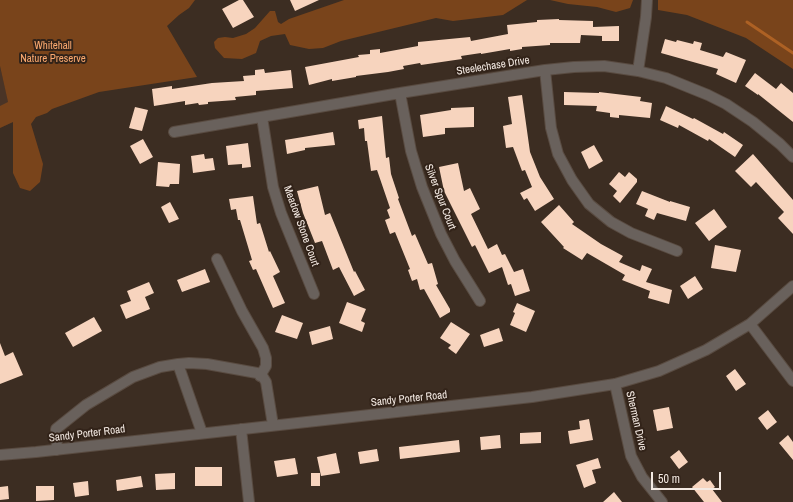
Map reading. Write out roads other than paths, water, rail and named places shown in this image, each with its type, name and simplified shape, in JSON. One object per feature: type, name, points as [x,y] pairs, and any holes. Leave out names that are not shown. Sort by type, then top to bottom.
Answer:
[{"type":"street","points":[[638,71],[647,0]]},
{"type":"street","name":"Steelechase Drive","points":[[174,132],[400,93],[545,70],[604,66],[638,71],[666,78],[708,95],[726,104],[753,122],[780,144],[793,157]]},
{"type":"street","points":[[545,70],[551,128],[558,154],[572,180],[589,204],[611,222],[677,252]]},
{"type":"street","name":"Silver Spur Court","points":[[400,93],[411,150],[422,187],[441,234],[455,261],[480,301]]},
{"type":"street","name":"Meadow Stone Court","points":[[262,118],[273,187],[281,213],[314,294]]},
{"type":"street","points":[[217,259],[242,310],[263,348],[266,358],[266,366],[260,376]]},
{"type":"street","name":"Sandy Porter Road","points":[[0,455],[57,450],[532,397],[615,384],[659,371],[706,350],[750,324],[793,286]]},
{"type":"street","points":[[750,324],[793,381]]},
{"type":"street","points":[[178,364],[202,433]]},
{"type":"street","points":[[57,450],[56,428],[86,406],[133,377],[160,367],[178,364],[207,364],[257,373],[266,382],[273,425]]},
{"type":"street","name":"Sherman Drive","points":[[615,384],[631,456],[642,477],[662,502]]},
{"type":"street","points":[[241,429],[249,502]]},
{"type":"waterway","points":[[747,22],[793,53]]},
{"type":"park label","name":"Whitehall Nature Preserve","points":[[53,52]]}]
